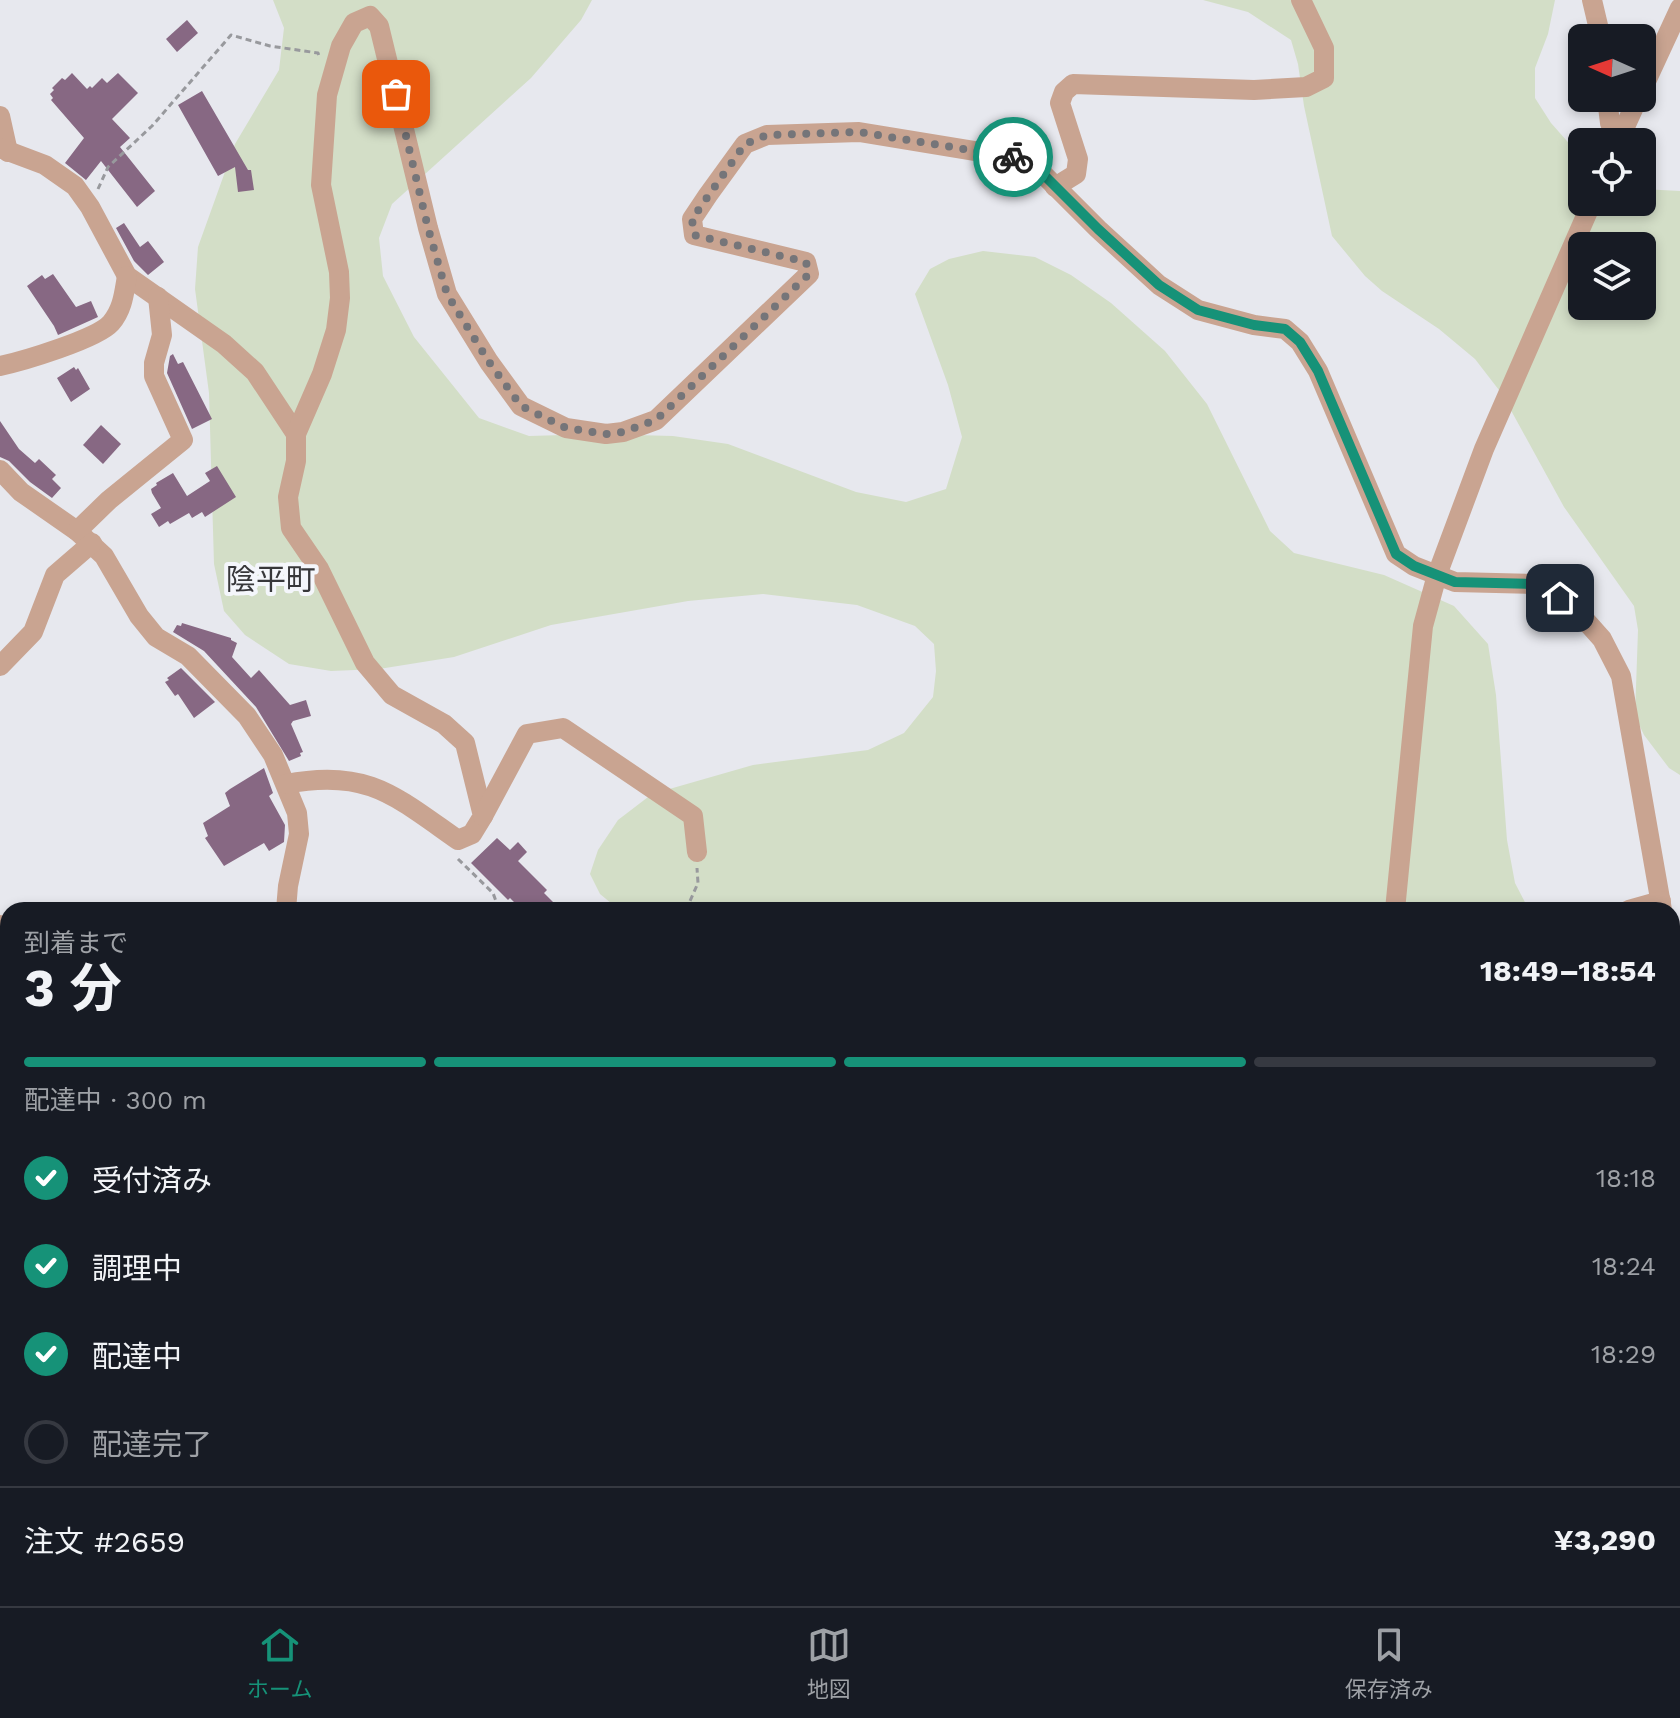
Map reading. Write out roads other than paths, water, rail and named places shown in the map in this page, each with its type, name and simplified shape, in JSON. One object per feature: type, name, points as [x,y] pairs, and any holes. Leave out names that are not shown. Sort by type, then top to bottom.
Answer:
[{"type":"street","points":[[1055,187],[1076,174],[1078,159],[1060,103],[1064,92],[1073,84],[1254,90],[1306,87],[1324,78],[1324,48],[1301,0]]},
{"type":"street","points":[[1592,0],[1598,24]]},
{"type":"street","points":[[1656,60],[1680,8]]},
{"type":"street","points":[[483,816],[465,743],[444,724],[392,695],[365,663],[319,569],[291,528],[288,497],[296,461],[296,434],[322,374],[336,330],[340,298],[339,272],[321,185],[331,77],[341,46],[354,23],[370,16],[379,26],[447,294],[489,362],[521,406],[566,428],[606,434],[623,432],[656,420],[809,274],[806,262],[694,235],[692,219],[745,144],[767,135],[859,132],[1029,160],[1159,285],[1198,310],[1254,325],[1285,329],[1300,342],[1318,371],[1396,554],[1414,566],[1455,582],[1533,584],[1568,605],[1602,639],[1621,676],[1660,902]]},
{"type":"street","points":[[0,116],[5,155],[45,165],[75,186],[90,207],[127,276],[224,344],[255,372],[296,434]]},
{"type":"street","points":[[1396,902],[1423,626],[1437,575],[1484,449],[1586,216]]},
{"type":"street","points":[[0,366],[21,362],[109,325],[122,306],[127,276]]},
{"type":"street","points":[[0,666],[33,632],[55,575],[109,500],[183,440],[154,376],[154,363],[162,335],[158,297]]},
{"type":"street","points":[[0,470],[21,492],[84,537],[104,556],[139,616],[156,637],[188,656],[247,716],[273,755],[297,813],[299,834],[287,902]]},
{"type":"street","points":[[286,784],[315,779],[354,781],[392,794],[458,840],[472,834],[527,734],[563,728],[693,816],[697,852]]},
{"type":"district","name":"陰平町","points":[[271,579]]}]
